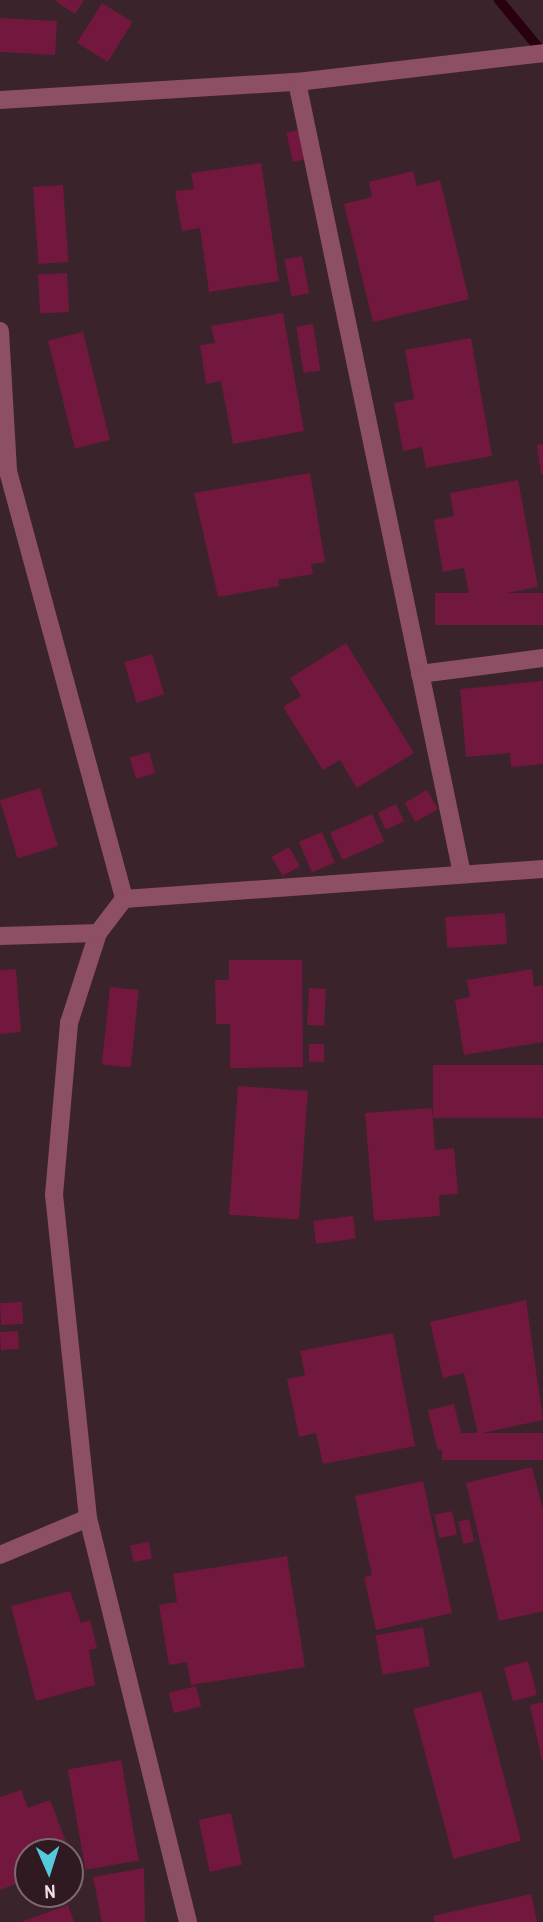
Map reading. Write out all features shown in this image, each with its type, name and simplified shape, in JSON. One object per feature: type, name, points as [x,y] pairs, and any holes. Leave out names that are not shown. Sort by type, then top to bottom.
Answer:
[{"type":"street","points":[[0,100],[297,82],[543,53]]},
{"type":"street","points":[[297,82],[462,874]]},
{"type":"street","points":[[0,331],[4,471],[124,900]]},
{"type":"street","points":[[420,674],[543,658]]},
{"type":"street","points":[[188,1922],[88,1518],[54,1195],[69,1023],[98,933],[124,900],[543,869]]},
{"type":"street","points":[[0,936],[98,933]]},
{"type":"street","points":[[0,1555],[88,1518]]},
{"type":"building","points":[[54,0],[84,0],[75,14]]},
{"type":"building","points":[[102,3],[133,22],[108,62],[77,43]]},
{"type":"building","points":[[0,18],[57,21],[55,55],[0,52]]},
{"type":"building","points":[[303,129],[309,158],[293,162],[286,133]]},
{"type":"building","points":[[261,163],[279,281],[209,292],[200,228],[182,231],[175,191],[194,189],[191,173]]},
{"type":"building","points":[[413,171],[417,186],[440,180],[469,299],[373,322],[344,204],[372,197],[369,182]]},
{"type":"building","points":[[63,185],[68,262],[38,264],[33,187]]},
{"type":"building","points":[[302,256],[309,293],[292,297],[284,259]]},
{"type":"building","points":[[67,273],[69,312],[40,313],[38,275]]},
{"type":"building","points":[[283,313],[304,431],[233,444],[221,381],[206,384],[200,345],[215,343],[211,326]]},
{"type":"building","points":[[313,324],[320,370],[304,373],[296,327]]},
{"type":"building","points":[[83,332],[110,440],[75,448],[48,341]]},
{"type":"building","points":[[471,338],[492,456],[426,468],[422,447],[403,451],[394,403],[414,399],[405,350]]},
{"type":"building","points":[[543,444],[543,474],[541,475],[537,445]]},
{"type":"building","points":[[310,473],[325,562],[311,564],[313,574],[278,580],[279,586],[218,597],[194,493]]},
{"type":"building","points":[[518,480],[538,587],[470,600],[464,568],[443,572],[434,520],[454,516],[450,493]]},
{"type":"building","points":[[435,593],[543,593],[543,625],[435,625]]},
{"type":"building","points":[[346,643],[414,753],[357,788],[340,760],[323,770],[283,707],[301,696],[290,678]]},
{"type":"building","points":[[152,654],[164,694],[137,703],[124,662]]},
{"type":"building","points":[[543,681],[543,764],[511,767],[510,753],[466,757],[460,689]]},
{"type":"building","points":[[149,752],[155,773],[136,779],[130,758]]},
{"type":"building","points":[[40,788],[58,846],[18,859],[0,800]]},
{"type":"building","points":[[427,790],[438,809],[415,822],[404,803]]},
{"type":"building","points":[[396,804],[404,821],[386,830],[378,812]]},
{"type":"building","points":[[372,814],[384,841],[342,860],[330,833]]},
{"type":"building","points":[[322,832],[335,862],[312,872],[299,842]]},
{"type":"building","points":[[289,847],[300,866],[283,876],[272,857]]},
{"type":"building","points":[[505,913],[507,944],[447,948],[445,917]]},
{"type":"building","points":[[229,960],[302,960],[303,1067],[230,1068],[230,1024],[216,1024],[215,980],[229,980]]},
{"type":"building","points":[[16,969],[21,1032],[0,1034],[0,970]]},
{"type":"building","points":[[532,969],[534,987],[543,985],[543,1042],[464,1055],[455,1000],[470,997],[467,980]]},
{"type":"building","points":[[110,987],[139,990],[131,1068],[102,1065]]},
{"type":"building","points":[[309,988],[326,989],[324,1026],[307,1025]]},
{"type":"building","points":[[309,1044],[324,1044],[324,1062],[309,1062]]},
{"type":"building","points":[[433,1065],[543,1065],[543,1118],[433,1118]]},
{"type":"building","points":[[238,1086],[308,1091],[299,1220],[229,1215]]},
{"type":"building","points":[[432,1108],[435,1150],[454,1148],[458,1194],[439,1195],[440,1216],[374,1221],[365,1113]]},
{"type":"building","points":[[353,1216],[356,1239],[316,1244],[313,1221]]},
{"type":"building","points":[[526,1300],[543,1420],[478,1434],[464,1373],[443,1378],[430,1322]]},
{"type":"building","points":[[22,1302],[23,1324],[1,1325],[0,1303]]},
{"type":"building","points":[[18,1331],[19,1349],[1,1350],[0,1332]]},
{"type":"building","points":[[393,1333],[415,1446],[323,1464],[316,1433],[299,1437],[287,1379],[305,1375],[300,1351]]},
{"type":"building","points":[[454,1404],[464,1444],[438,1450],[428,1411]]},
{"type":"building","points":[[442,1433],[543,1433],[543,1460],[442,1460]]},
{"type":"building","points":[[532,1467],[543,1510],[543,1611],[499,1621],[466,1483]]},
{"type":"building","points":[[423,1481],[452,1613],[376,1630],[364,1577],[372,1575],[355,1496]]},
{"type":"building","points":[[452,1511],[457,1534],[439,1538],[434,1515]]},
{"type":"building","points":[[469,1519],[474,1541],[463,1544],[458,1521]]},
{"type":"building","points":[[149,1542],[152,1559],[133,1562],[130,1545]]},
{"type":"building","points":[[287,1556],[305,1667],[191,1685],[187,1662],[169,1665],[159,1605],[177,1602],[173,1574]]},
{"type":"building","points":[[70,1591],[81,1623],[90,1620],[97,1648],[89,1650],[95,1685],[36,1701],[11,1606]]},
{"type":"building","points":[[423,1627],[430,1666],[383,1675],[376,1635]]},
{"type":"building","points":[[528,1661],[537,1695],[513,1701],[504,1667]]},
{"type":"building","points":[[196,1686],[201,1706],[174,1713],[169,1693]]},
{"type":"building","points":[[481,1691],[521,1841],[454,1859],[413,1709]]},
{"type":"building","points":[[543,1702],[543,1761],[542,1761],[530,1705]]},
{"type":"building","points":[[121,1760],[139,1860],[86,1870],[84,1838],[80,1838],[68,1769]]},
{"type":"building","points":[[21,1790],[28,1808],[50,1800],[65,1838],[14,1838],[14,1884],[0,1890],[0,1797]]},
{"type":"building","points":[[231,1813],[242,1865],[210,1872],[199,1820]]},
{"type":"building","points":[[144,1868],[145,1922],[102,1922],[93,1877]]},
{"type":"building","points":[[531,1894],[537,1922],[435,1922],[433,1916]]},
{"type":"building","points":[[60,1908],[69,1908],[74,1922],[21,1922]]},
{"type":"waterway","points":[[499,0],[543,53]]}]
